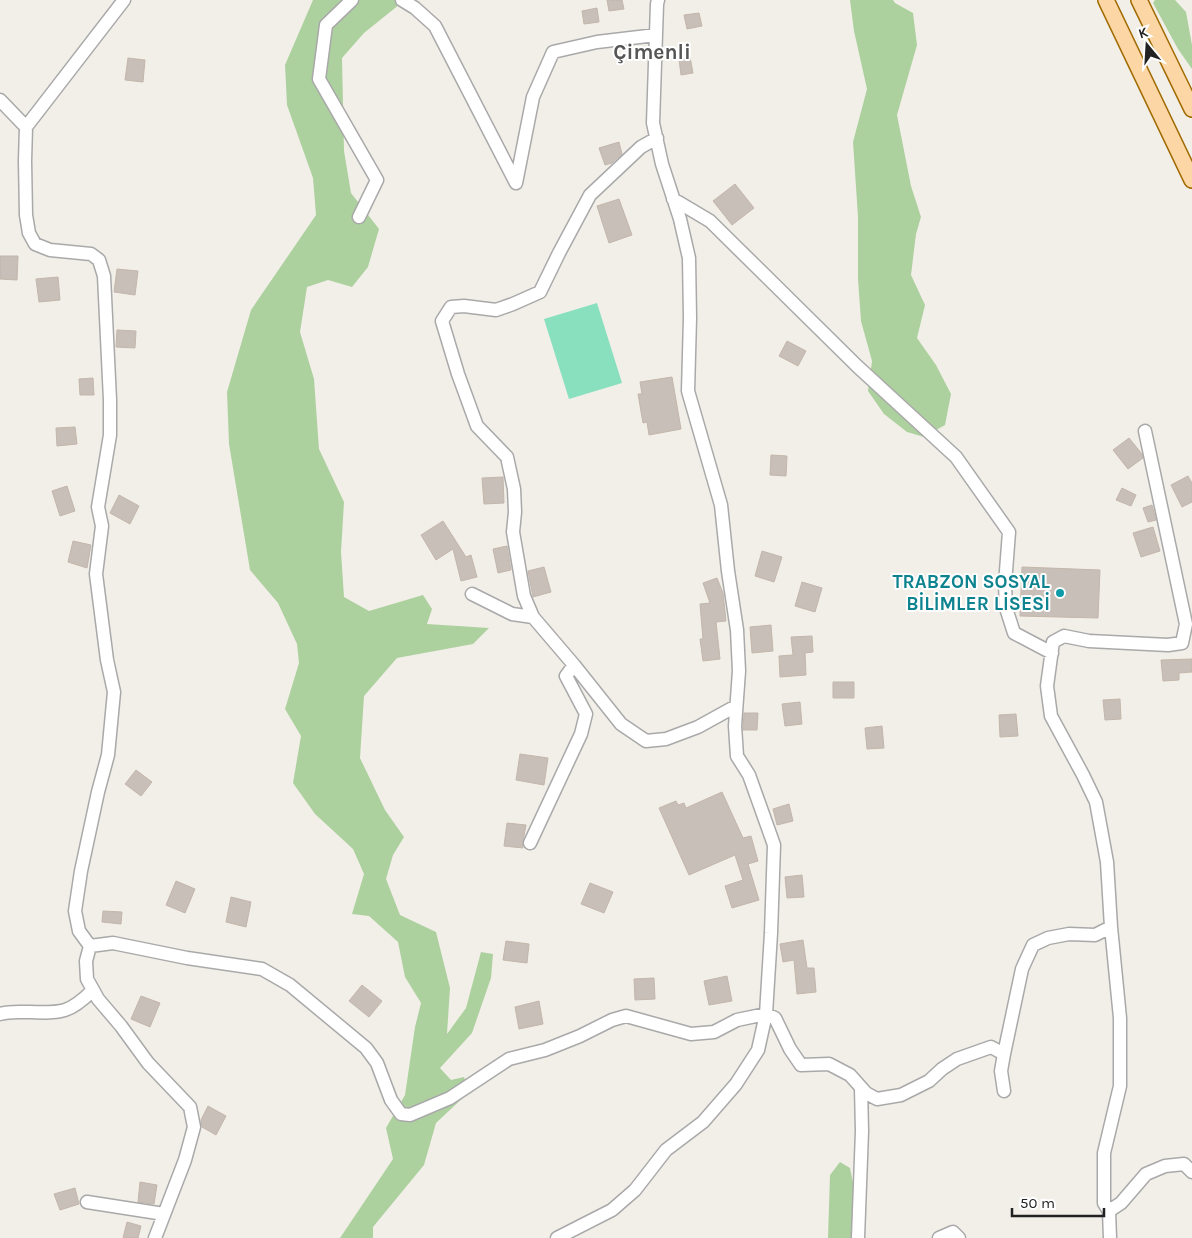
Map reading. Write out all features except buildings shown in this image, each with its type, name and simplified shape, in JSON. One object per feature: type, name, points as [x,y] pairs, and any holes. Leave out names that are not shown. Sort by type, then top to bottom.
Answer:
[{"type":"main road","points":[[1106,0],[1192,180]]},
{"type":"main road","points":[[1140,0],[1192,108]]},
{"type":"street","points":[[90,946],[79,931],[75,911],[81,871],[108,755],[114,692],[107,660],[96,574],[102,526],[98,507],[110,434],[104,276],[99,260],[91,254],[50,250],[35,244],[29,233],[26,215],[26,127],[124,0]]},
{"type":"street","points":[[352,0],[326,25],[319,79],[376,180],[359,217]]},
{"type":"street","points":[[402,0],[415,8],[435,26],[516,183],[532,97],[553,52],[597,42],[656,35]]},
{"type":"street","points":[[557,1238],[612,1210],[636,1190],[666,1150],[703,1122],[736,1084],[758,1050],[766,1014],[774,845],[750,775],[737,756],[735,726],[739,672],[737,630],[721,505],[688,391],[689,258],[680,219],[662,164],[653,123],[658,0]]},
{"type":"street","points":[[0,100],[26,127]]},
{"type":"street","points":[[656,138],[641,147],[590,195],[540,292],[496,310],[464,306],[451,307],[442,321],[458,374],[477,426],[507,457],[514,489],[515,512],[513,532],[524,596],[532,617],[574,665],[621,724],[646,741],[666,739],[698,727],[736,706]]},
{"type":"street","points":[[673,199],[710,221],[856,366],[956,457],[1009,532],[1005,584],[1006,608],[1014,634],[1052,653]]},
{"type":"street","points":[[1110,1238],[1109,1210],[1104,1203],[1104,1153],[1120,1086],[1120,1018],[1107,862],[1096,802],[1051,716],[1047,686],[1053,642],[1064,636],[1089,641],[1168,645],[1182,643],[1186,624],[1145,431]]},
{"type":"street","points":[[472,594],[512,614],[532,617]]},
{"type":"street","points":[[530,843],[581,734],[586,714],[566,676],[574,665]]},
{"type":"street","points":[[1004,1091],[1001,1071],[1004,1054],[1022,969],[1032,945],[1048,938],[1069,934],[1095,935],[1111,927]]},
{"type":"street","points":[[90,946],[113,942],[187,958],[232,963],[262,969],[290,985],[366,1048],[377,1063],[391,1100],[401,1114],[410,1115],[450,1098],[509,1059],[545,1050],[580,1036],[612,1020],[626,1016],[691,1034],[714,1032],[738,1020],[766,1014],[775,1018],[790,1049],[801,1065],[829,1064],[850,1075],[861,1088],[877,1099],[901,1095],[929,1081],[957,1059],[991,1047],[1004,1054]]},
{"type":"street","points":[[90,946],[86,961],[87,978],[98,1000],[121,1026],[148,1063],[190,1107],[194,1127],[185,1160],[155,1238]]},
{"type":"street","points":[[0,1014],[9,1011],[63,1011],[82,1000],[93,990]]},
{"type":"street","points":[[858,1238],[862,1131],[861,1088]]},
{"type":"street","points":[[1109,1210],[1121,1203],[1146,1174],[1165,1166],[1184,1164],[1192,1172]]},
{"type":"street","points":[[87,1202],[164,1214]]},
{"type":"street","points":[[939,1238],[953,1232],[959,1238]]},
{"type":"green space","points":[[313,0],[405,0],[364,33],[342,58],[344,151],[351,193],[379,229],[368,267],[352,287],[328,280],[307,287],[300,332],[314,379],[319,449],[344,502],[341,552],[344,597],[369,611],[423,595],[432,609],[427,624],[489,628],[473,644],[397,658],[364,696],[360,758],[385,810],[404,837],[393,855],[386,879],[400,915],[436,932],[450,988],[447,1034],[466,1008],[481,952],[493,954],[491,978],[472,1033],[440,1068],[451,1080],[464,1077],[469,1092],[436,1123],[424,1165],[373,1227],[373,1238],[340,1238],[393,1159],[386,1128],[405,1095],[415,1027],[421,1003],[405,977],[398,942],[369,916],[352,914],[364,874],[353,849],[315,814],[293,783],[301,736],[285,709],[299,663],[297,644],[278,603],[250,570],[229,444],[227,392],[251,310],[316,215],[313,178],[287,105],[285,65]]},
{"type":"green space","points":[[850,0],[893,0],[913,13],[917,45],[897,115],[911,186],[921,217],[916,234],[911,275],[925,305],[917,338],[936,365],[951,394],[945,425],[924,437],[907,432],[884,414],[868,391],[872,361],[861,321],[858,279],[858,217],[853,142],[867,89],[854,31]]},
{"type":"green space","points":[[1155,0],[1175,0],[1186,12],[1192,45],[1192,69],[1178,49],[1153,3]]},
{"type":"green space","points":[[597,303],[622,383],[569,399],[544,319]]},
{"type":"green space","points":[[840,1162],[850,1168],[854,1188],[854,1238],[828,1238],[830,1175]]},
{"type":"place","name":"TRABZON SOSYAL BİLİMLER LİSESİ","points":[[1060,593]]},
{"type":"district","name":"Çimenli","points":[[652,52]]}]
